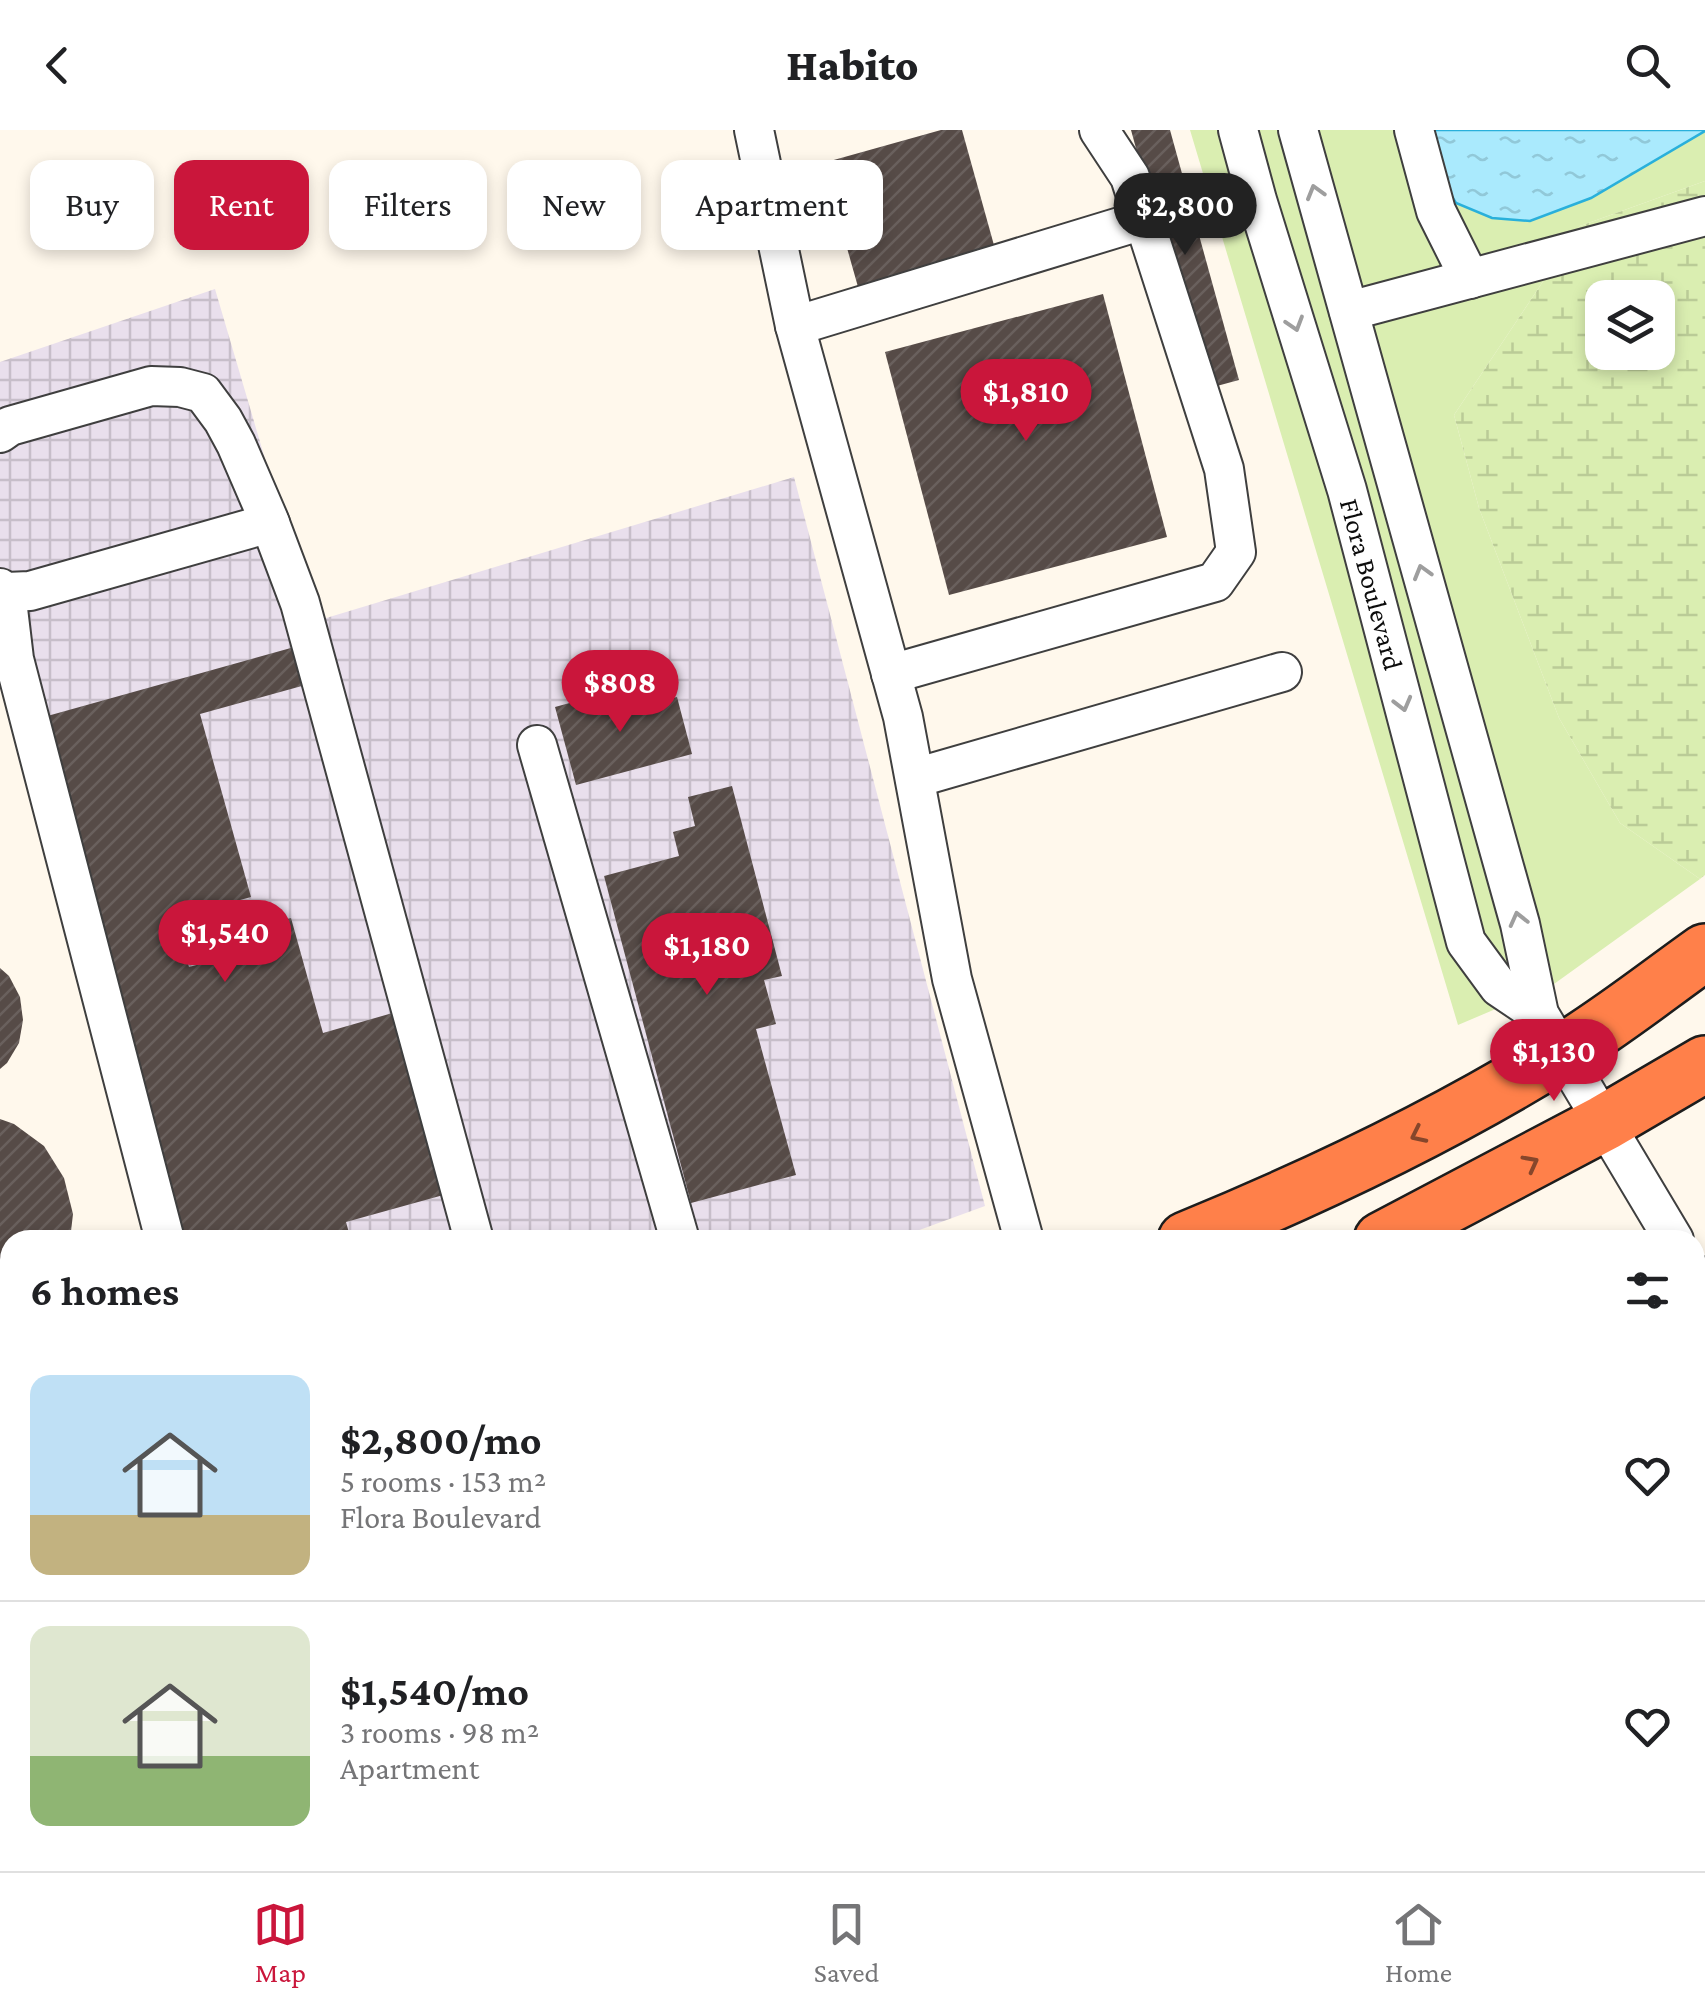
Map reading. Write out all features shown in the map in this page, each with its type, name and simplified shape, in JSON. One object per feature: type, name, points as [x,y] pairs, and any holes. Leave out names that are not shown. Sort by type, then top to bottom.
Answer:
[{"type":"highway","points":[[1211,1230],[1290,1198],[1418,1134],[1551,1033],[1705,952]]},
{"type":"highway","points":[[1402,1230],[1604,1124],[1705,1064]]},
{"type":"street","points":[[754,130],[795,326],[904,718],[952,979],[1021,1230]]},
{"type":"street","points":[[891,674],[1214,582],[1236,552],[1224,470],[1130,176],[1099,130]]},
{"type":"street","name":"Flora Boulevard","points":[[1238,130],[1347,490],[1466,942],[1500,987],[1551,1033]]},
{"type":"street","name":"Flora Boulevard","points":[[1298,130],[1551,1033],[1668,1230]]},
{"type":"street","points":[[1414,130],[1436,211],[1470,279]]},
{"type":"street","points":[[1348,311],[1705,216]]},
{"type":"street","points":[[795,326],[1143,220]]},
{"type":"street","points":[[0,433],[10,426],[151,386],[203,393],[223,420],[270,523],[300,603],[471,1230]]},
{"type":"street","points":[[162,1230],[14,659],[3,590],[30,591],[270,523]]},
{"type":"street","points":[[915,778],[1282,672]]},
{"type":"street","points":[[537,745],[677,1230]]},
{"type":"shaded area","points":[[215,289],[313,622],[794,477],[985,1206],[919,1230],[147,1230],[0,671],[0,362]]},
{"type":"green space","points":[[1190,130],[1218,130],[1329,496],[1448,947],[1483,997],[1498,1008],[1458,1025]]},
{"type":"green space","points":[[1258,130],[1279,130],[1510,969],[1484,934],[1366,486]]},
{"type":"green space","points":[[1319,130],[1414,130],[1591,198],[1705,131],[1705,181],[1580,226],[1454,415],[1479,508],[1559,718],[1620,823],[1700,879],[1554,984],[1539,919]]},
{"type":"green space","points":[[1705,181],[1705,875],[1700,879],[1620,823],[1559,718],[1479,508],[1454,415],[1580,226]]},
{"type":"water","points":[[1414,130],[1705,131],[1591,198],[1530,221],[1492,218],[1456,203]]},
{"type":"building","points":[[941,130],[962,130],[997,256],[860,294],[848,250],[883,250],[883,160],[834,160]]},
{"type":"building","points":[[1131,130],[1170,130],[1239,380],[1202,390]]},
{"type":"building","points":[[1103,294],[1167,537],[949,595],[885,352]]},
{"type":"building","points":[[298,646],[309,684],[200,714],[251,897],[175,918],[189,967],[223,958],[217,939],[291,918],[323,1033],[396,1012],[447,1194],[346,1222],[348,1230],[176,1230],[33,720]]},
{"type":"building","points":[[628,687],[634,708],[677,697],[692,754],[576,785],[555,707]]},
{"type":"building","points":[[732,786],[782,976],[764,980],[776,1024],[756,1029],[796,1175],[691,1203],[604,876],[679,856],[673,832],[695,826],[688,797]]},
{"type":"building","points":[[0,968],[20,997],[23,1020],[19,1043],[0,1069]]},
{"type":"building","points":[[0,1119],[14,1124],[44,1146],[64,1178],[73,1214],[71,1230],[0,1230]]}]
